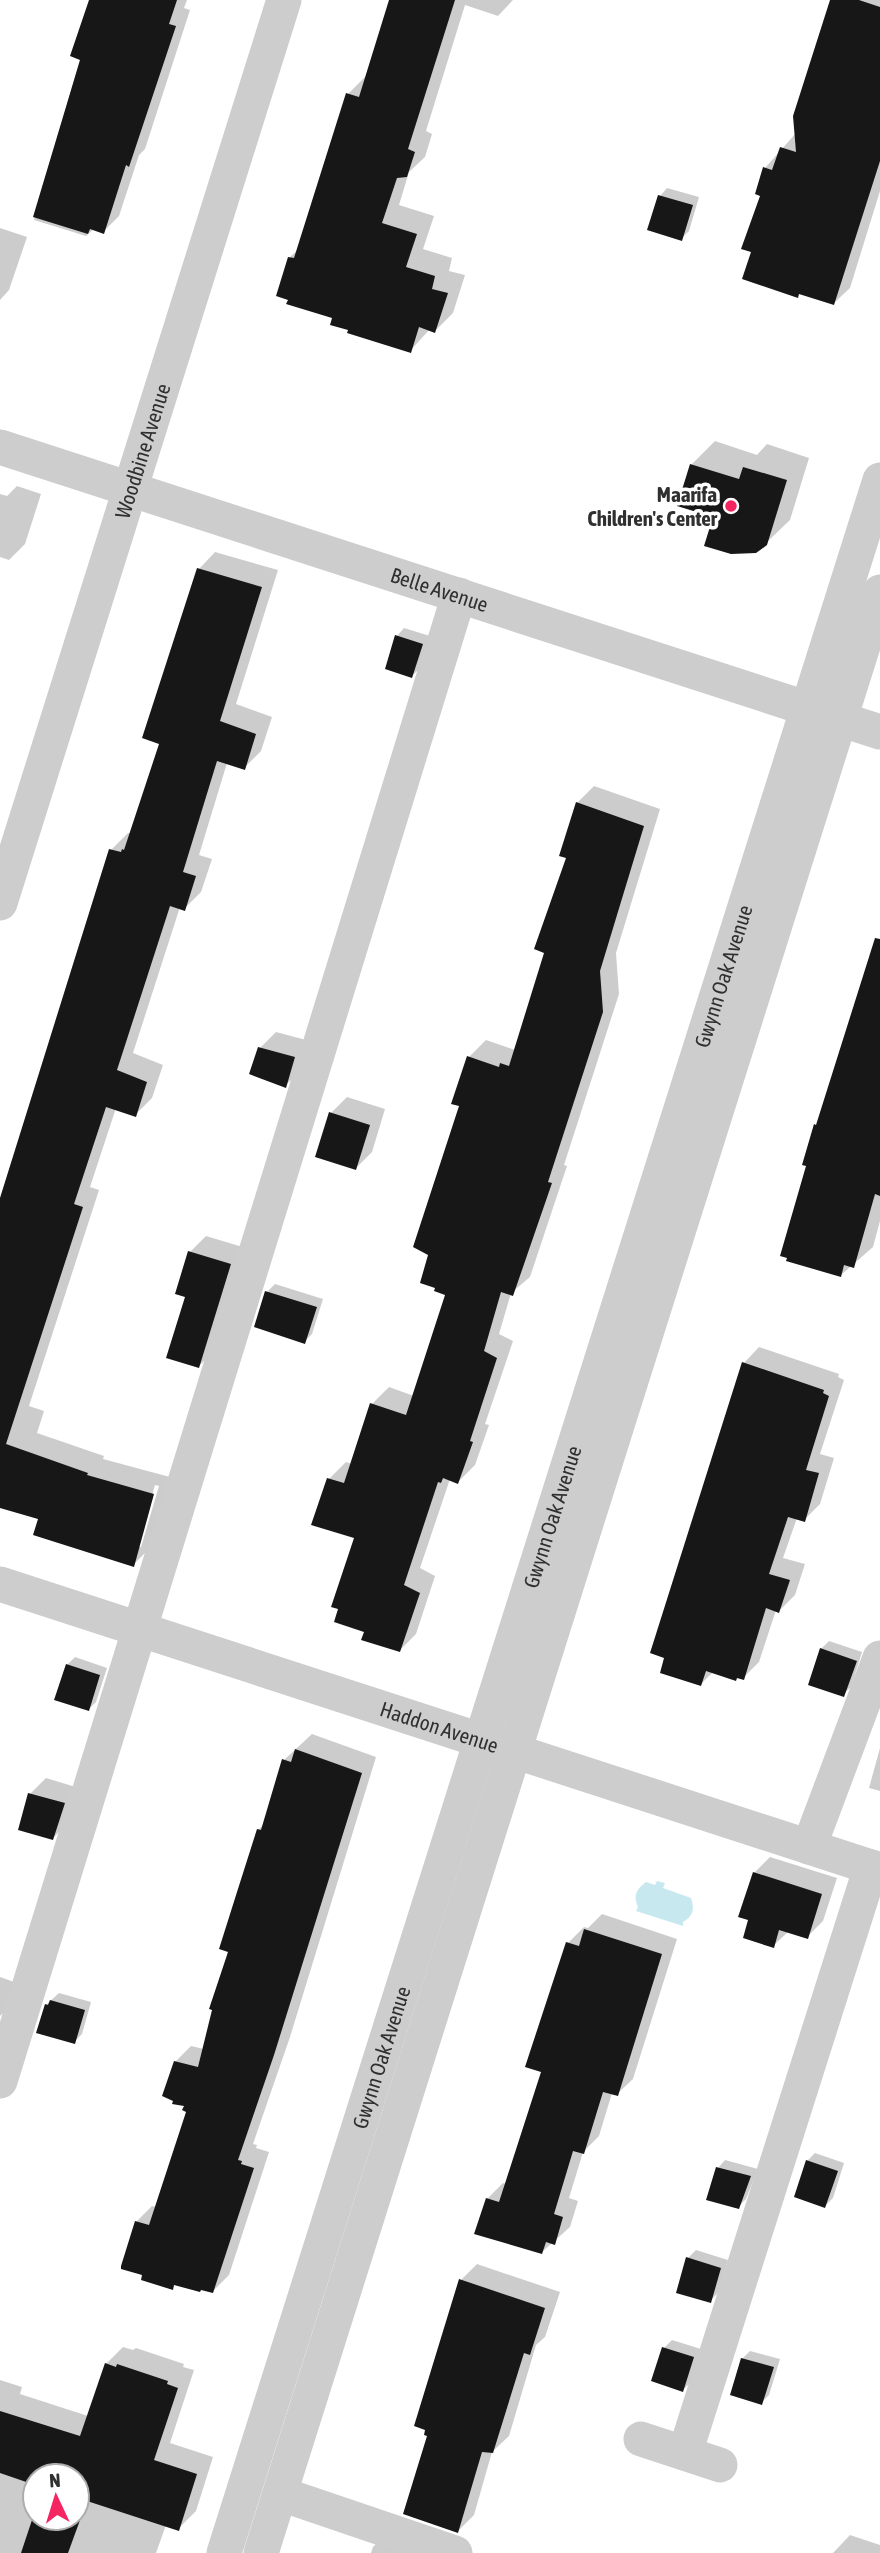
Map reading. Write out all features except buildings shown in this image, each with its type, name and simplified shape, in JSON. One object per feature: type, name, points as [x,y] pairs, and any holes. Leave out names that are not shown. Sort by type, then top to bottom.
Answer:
[{"type":"street","name":"Woodbine Avenue","points":[[0,903],[284,0]]},
{"type":"street","name":"Belle Avenue","points":[[0,447],[880,732]]},
{"type":"street","name":"Gwynn Oak Avenue","points":[[225,2553],[497,1746],[824,714],[880,480]]},
{"type":"street","name":"Gwynn Oak Avenue","points":[[824,714],[880,592]]},
{"type":"street","points":[[0,2081],[459,595]]},
{"type":"street","name":"Haddon Avenue","points":[[0,1584],[875,1869]]},
{"type":"street","points":[[809,1847],[877,1677]]},
{"type":"street","name":"Gwynn Oak Avenue","points":[[261,2553],[281,2494],[497,1746]]},
{"type":"street","points":[[685,2454],[875,1869]]},
{"type":"street","points":[[641,2439],[720,2465]]},
{"type":"street","points":[[281,2494],[455,2553]]},
{"type":"water","points":[[657,1881],[665,1883],[663,1888],[691,1898],[692,1912],[683,1922],[683,1926],[636,1911],[638,1890],[646,1882],[655,1885]]},
{"type":"place","name":"Maarifa Children's Center","points":[[731,506]]}]
